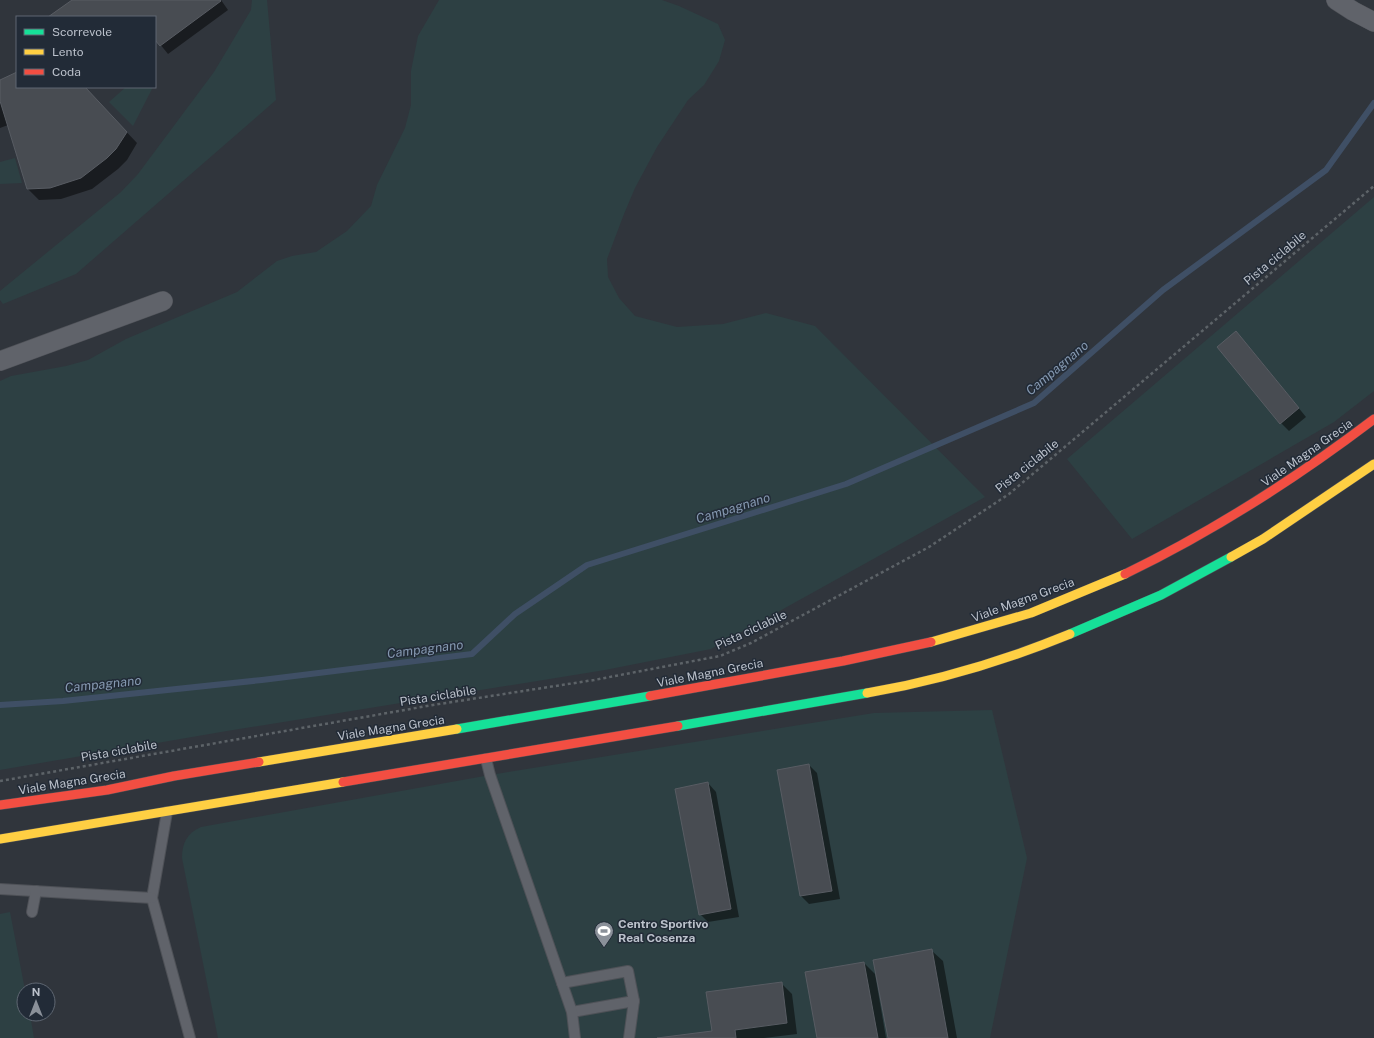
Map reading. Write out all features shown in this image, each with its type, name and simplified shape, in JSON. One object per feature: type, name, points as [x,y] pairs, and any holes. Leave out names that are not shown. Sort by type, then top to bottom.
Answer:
[{"type":"street","points":[[1336,0],[1374,22]]},
{"type":"street","points":[[0,361],[163,302]]},
{"type":"street","name":"Viale Magna Grecia","points":[[0,805],[107,790],[174,776],[635,699],[919,646],[977,631],[1034,612],[1149,563],[1274,493],[1344,443],[1374,419]]},
{"type":"street","points":[[0,838],[486,759],[911,685],[983,666],[1043,646],[1161,595],[1263,540],[1374,464]]},
{"type":"lane","points":[[486,759],[572,1012],[575,1038]]},
{"type":"lane","points":[[167,812],[152,898],[190,1038]]},
{"type":"lane","points":[[0,889],[152,898]]},
{"type":"lane","points":[[32,912],[36,891]]},
{"type":"lane","points":[[562,983],[628,971],[634,1000],[629,1038]]},
{"type":"lane","points":[[572,1012],[634,1000]]},
{"type":"path","name":"Pista ciclabile","points":[[0,781],[433,705],[594,680],[720,656],[739,648],[929,547],[1009,494],[1374,186]]},
{"type":"shaded area","points":[[252,0],[267,0],[276,100],[76,274],[3,304],[0,300],[0,291],[121,192],[138,174],[214,72],[251,10]]},
{"type":"shaded area","points":[[439,0],[662,0],[718,24],[725,40],[719,61],[704,85],[688,100],[657,147],[635,188],[607,259],[608,277],[619,298],[635,316],[677,327],[723,324],[766,313],[815,326],[985,497],[711,649],[605,670],[227,731],[0,770],[0,381],[11,376],[66,366],[88,360],[126,339],[237,292],[277,261],[292,256],[316,252],[347,231],[371,206],[377,185],[405,128],[411,105],[411,71],[418,36]]},
{"type":"shaded area","points":[[125,88],[152,88],[133,126],[109,102]]},
{"type":"shaded area","points":[[15,158],[22,183],[0,184],[0,162]]},
{"type":"shaded area","points":[[1374,197],[1374,391],[1334,422],[1132,539],[1067,459]]},
{"type":"shaded area","name":"Centro Sportivo Real Cosenza","points":[[992,710],[1027,858],[990,1038],[218,1038],[182,858],[184,843],[189,835],[196,829],[490,775],[874,713]]},
{"type":"shaded area","points":[[10,912],[23,982],[16,982],[16,1022],[31,1022],[34,1038],[0,1038],[0,914]]},
{"type":"building","points":[[72,0],[221,1],[160,46],[156,41],[156,16],[49,16]]},
{"type":"building","points":[[16,72],[16,88],[86,88],[127,132],[116,149],[107,158],[81,178],[50,188],[27,189],[0,101],[0,80]]},
{"type":"building","points":[[1236,331],[1299,408],[1280,424],[1217,347]]},
{"type":"building","points":[[809,764],[832,891],[800,896],[777,770]]},
{"type":"building","points":[[708,782],[731,909],[699,915],[675,789]]},
{"type":"building","points":[[932,949],[948,1038],[888,1038],[873,960]]},
{"type":"building","points":[[864,962],[878,1038],[817,1038],[805,972]]},
{"type":"building","points":[[782,982],[787,1023],[735,1030],[736,1038],[657,1038],[712,1031],[706,992]]},
{"type":"waterway","name":"Campagnano","points":[[0,705],[63,701],[262,680],[472,654],[515,614],[587,565],[846,484],[1034,403],[1163,290],[1326,170],[1374,103]]},
{"type":"traffic: fast","points":[[1070,634],[1161,595],[1231,557]]},
{"type":"traffic: fast","points":[[678,726],[867,693]]},
{"type":"traffic: fast","points":[[457,729],[650,696]]},
{"type":"traffic: slow","points":[[1231,557],[1263,539],[1374,464]]},
{"type":"traffic: slow","points":[[931,642],[1031,613],[1125,574]]},
{"type":"traffic: slow","points":[[867,693],[919,683],[970,669],[1020,653],[1070,634]]},
{"type":"traffic: slow","points":[[259,762],[457,729]]},
{"type":"traffic: slow","points":[[0,839],[343,782]]},
{"type":"traffic: jam","points":[[1125,574],[1190,540],[1253,503],[1284,483],[1374,419]]},
{"type":"traffic: jam","points":[[650,696],[843,661],[931,642]]},
{"type":"traffic: jam","points":[[343,782],[678,726]]},
{"type":"traffic: jam","points":[[0,805],[107,790],[174,776],[259,762]]},
{"type":"place","name":"Centro Sportivo Real Cosenza","points":[[604,948]]}]
